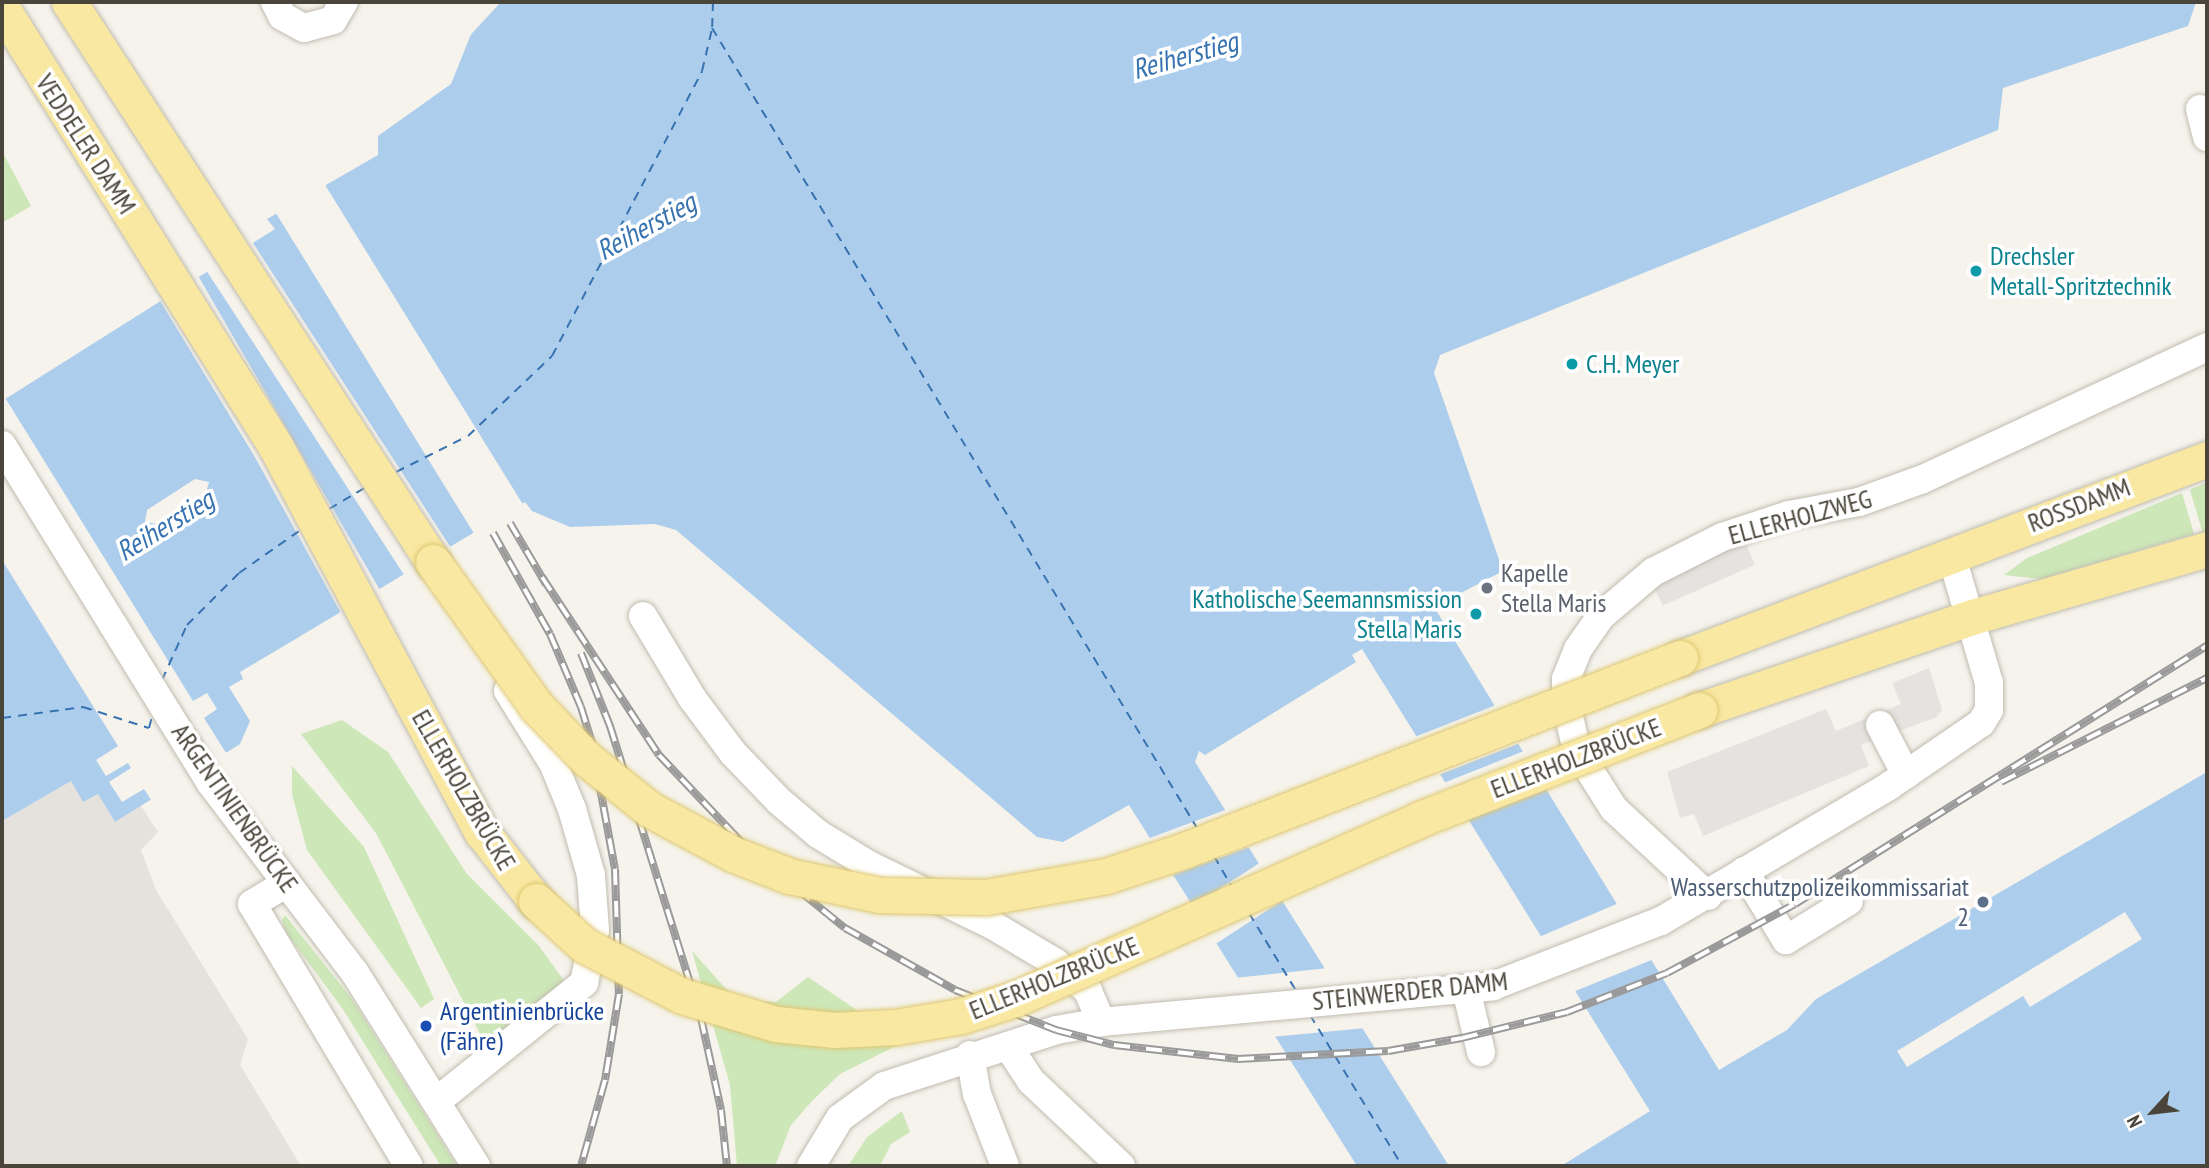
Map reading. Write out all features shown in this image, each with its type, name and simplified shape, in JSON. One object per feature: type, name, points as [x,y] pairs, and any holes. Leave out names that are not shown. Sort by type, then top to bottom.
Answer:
[{"type":"main road","points":[[69,2],[470,618],[536,706],[587,759],[649,809],[733,854],[810,882],[879,895],[956,898],[1023,893],[1094,878],[1185,850],[1951,554]]},
{"type":"main road","name":"VEDDELER DAMM","points":[[2,8],[172,280]]},
{"type":"main road","name":"ELLERHOLZBRÜCKE","points":[[172,280],[276,447],[482,831],[536,901],[584,945],[659,986],[718,1009],[776,1024],[834,1030],[918,1023],[1017,998],[1420,819],[1699,710],[1972,617]]},
{"type":"main road","name":"ROSSDAMM","points":[[1951,554],[2207,459]]},
{"type":"main road","points":[[1972,617],[2207,549]]},
{"type":"street","points":[[275,2],[282,16],[304,28],[333,20],[344,2]]},
{"type":"street","points":[[2200,108],[2207,137]]},
{"type":"street","name":"ELLERHOLZWEG","points":[[1707,896],[1614,809],[1577,751],[1566,705],[1566,679],[1578,649],[1601,616],[1653,572],[1722,537],[1789,516],[1859,502],[1923,480],[2207,347]]},
{"type":"street","name":"ARGENTINIENBRÜCKE","points":[[2,445],[210,782],[355,973],[476,1166]]},
{"type":"street","name":"STEINWERDER DAMM","points":[[811,1166],[823,1140],[857,1102],[884,1086],[970,1055],[1101,1022],[1466,989],[1531,974],[1661,921],[1906,775],[1966,736],[1986,716],[1989,683],[1972,617],[1951,554]]},
{"type":"street","points":[[643,616],[692,698],[733,753],[779,801],[818,834],[869,865],[994,926],[1056,963],[1088,991],[1101,1022]]},
{"type":"street","points":[[437,1101],[584,983],[595,930],[591,875],[572,809],[553,763],[475,636]]},
{"type":"street","points":[[1880,724],[1906,775]]},
{"type":"street","points":[[1744,871],[1786,940],[1849,901]]},
{"type":"street","name":"ARGENTINIENBRÜCKE","points":[[287,883],[252,904],[410,1166]]},
{"type":"street","points":[[1466,989],[1480,1052]]},
{"type":"street","points":[[1008,1046],[1031,1081],[1121,1166]]},
{"type":"street","points":[[970,1055],[978,1094],[1005,1166]]},
{"type":"shaded area","points":[[1744,540],[1755,565],[1663,606],[1652,581]]},
{"type":"shaded area","points":[[1929,668],[1942,710],[1937,717],[1861,745],[1869,766],[1703,836],[1694,814],[1680,818],[1667,772],[1826,709],[1836,731],[1901,704],[1892,683]]},
{"type":"shaded area","points":[[71,781],[98,793],[115,822],[141,806],[158,832],[141,850],[156,890],[248,1039],[240,1065],[301,1166],[2,1166],[2,821]]},
{"type":"green space","points":[[2,151],[31,206],[2,223]]},
{"type":"green space","points":[[2207,482],[2207,533],[2203,534],[2190,490]]},
{"type":"green space","points":[[2182,493],[2194,534],[2042,579],[2004,575],[2027,558]]},
{"type":"green space","points":[[342,720],[388,752],[467,874],[539,946],[565,982],[488,1049],[376,833],[301,734]]},
{"type":"green space","points":[[292,766],[364,847],[434,999],[421,1008],[307,850],[292,794]]},
{"type":"green space","points":[[285,915],[352,999],[457,1166],[441,1166],[342,1008],[285,931],[282,920]]},
{"type":"green space","points":[[692,951],[736,1000],[776,1002],[808,977],[904,1042],[840,1074],[791,1125],[775,1166],[737,1166],[730,1085]]},
{"type":"green space","points":[[902,1111],[910,1132],[891,1144],[880,1166],[848,1166],[867,1137]]},
{"type":"water","name":"Reiherstieg","points":[[484,2],[2196,2],[2188,26],[2003,88],[1998,130],[1440,355],[1434,373],[1503,571],[1434,607],[1719,1070],[1787,1030],[1816,999],[2207,772],[2207,1166],[1561,1166],[1650,1111],[1362,649],[1352,655],[1356,662],[1205,755],[1199,751],[1195,762],[1449,1166],[1357,1166],[1129,805],[1063,842],[1037,837],[676,530],[655,524],[570,527],[532,511],[525,502],[240,672],[243,679],[229,687],[250,721],[240,744],[115,822],[98,794],[83,802],[71,781],[2,821],[2,401],[275,229],[267,219],[378,155],[378,136],[451,84]],"holes":[[[195,479],[209,482],[206,493],[157,524],[145,522],[147,510]]]},
{"type":"pier","points":[[480,2],[501,2],[464,42]]},
{"type":"pier","points":[[322,180],[524,506],[475,535],[274,210]]},
{"type":"pier","points":[[251,240],[452,549],[407,579],[206,269]]},
{"type":"pier","points":[[197,274],[381,592],[342,615],[256,459],[159,299]]},
{"type":"pier","points":[[4,396],[193,701],[207,693],[217,709],[204,718],[228,756],[153,803],[144,789],[122,802],[109,782],[131,768],[128,763],[106,776],[96,760],[118,746],[2,560]]},
{"type":"pier","points":[[1496,705],[1520,743],[1436,776],[1412,738]]},
{"type":"pier","points":[[1524,751],[1548,789],[1465,821],[1441,784]]},
{"type":"pier","points":[[1228,809],[1252,846],[1170,876],[1147,839]]},
{"type":"pier","points":[[1261,862],[1285,899],[1213,946],[1189,909]]},
{"type":"pier","points":[[1619,903],[1654,959],[1573,992],[1539,937]]},
{"type":"pier","points":[[2125,912],[2142,939],[2030,1007],[2023,996],[1907,1067],[1897,1051]]},
{"type":"pier","points":[[1328,968],[1366,1028],[1271,1037],[1234,978]]},
{"type":"ferry route","points":[[713,2],[712,28],[1197,828]]},
{"type":"ferry route","points":[[396,472],[468,436],[552,356],[702,71],[712,29]]},
{"type":"ferry route","points":[[329,509],[366,487]]},
{"type":"ferry route","points":[[162,680],[187,625],[239,573],[302,529]]},
{"type":"ferry route","points":[[2,718],[83,707],[149,728],[153,713]]},
{"type":"ferry route","points":[[1214,856],[1231,885]]},
{"type":"ferry route","points":[[1249,913],[1295,989]]},
{"type":"ferry route","points":[[1310,1015],[1402,1166]]},
{"type":"railway","points":[[510,523],[546,584]]},
{"type":"railway","points":[[493,533],[550,634],[581,707],[592,744],[615,869],[619,994],[605,1080],[581,1166]]},
{"type":"railway","points":[[542,577],[659,755],[748,849],[845,928],[955,990],[1056,1030],[1114,1045],[1238,1059],[1388,1051],[1462,1038],[1567,1012],[1667,973],[1795,904],[2207,646]]},
{"type":"railway","points":[[581,653],[610,726],[701,1018],[721,1110],[727,1166]]},
{"type":"railway","points":[[2001,782],[2207,678]]},
{"type":"place","name":"Drechsler Metall-Spritztechnik","points":[[1976,271]]},
{"type":"place","name":"C.H. Meyer","points":[[1572,364]]},
{"type":"place","name":"Kapelle Stella Maris","points":[[1487,588]]},
{"type":"place","name":"Katholische Seemannsmission Stella Maris","points":[[1476,614]]},
{"type":"place","name":"Wasserschutzpolizeikommissariat 2","points":[[1983,902]]},
{"type":"place","name":"Argentinienbrücke (Fähre)","points":[[426,1026]]}]
